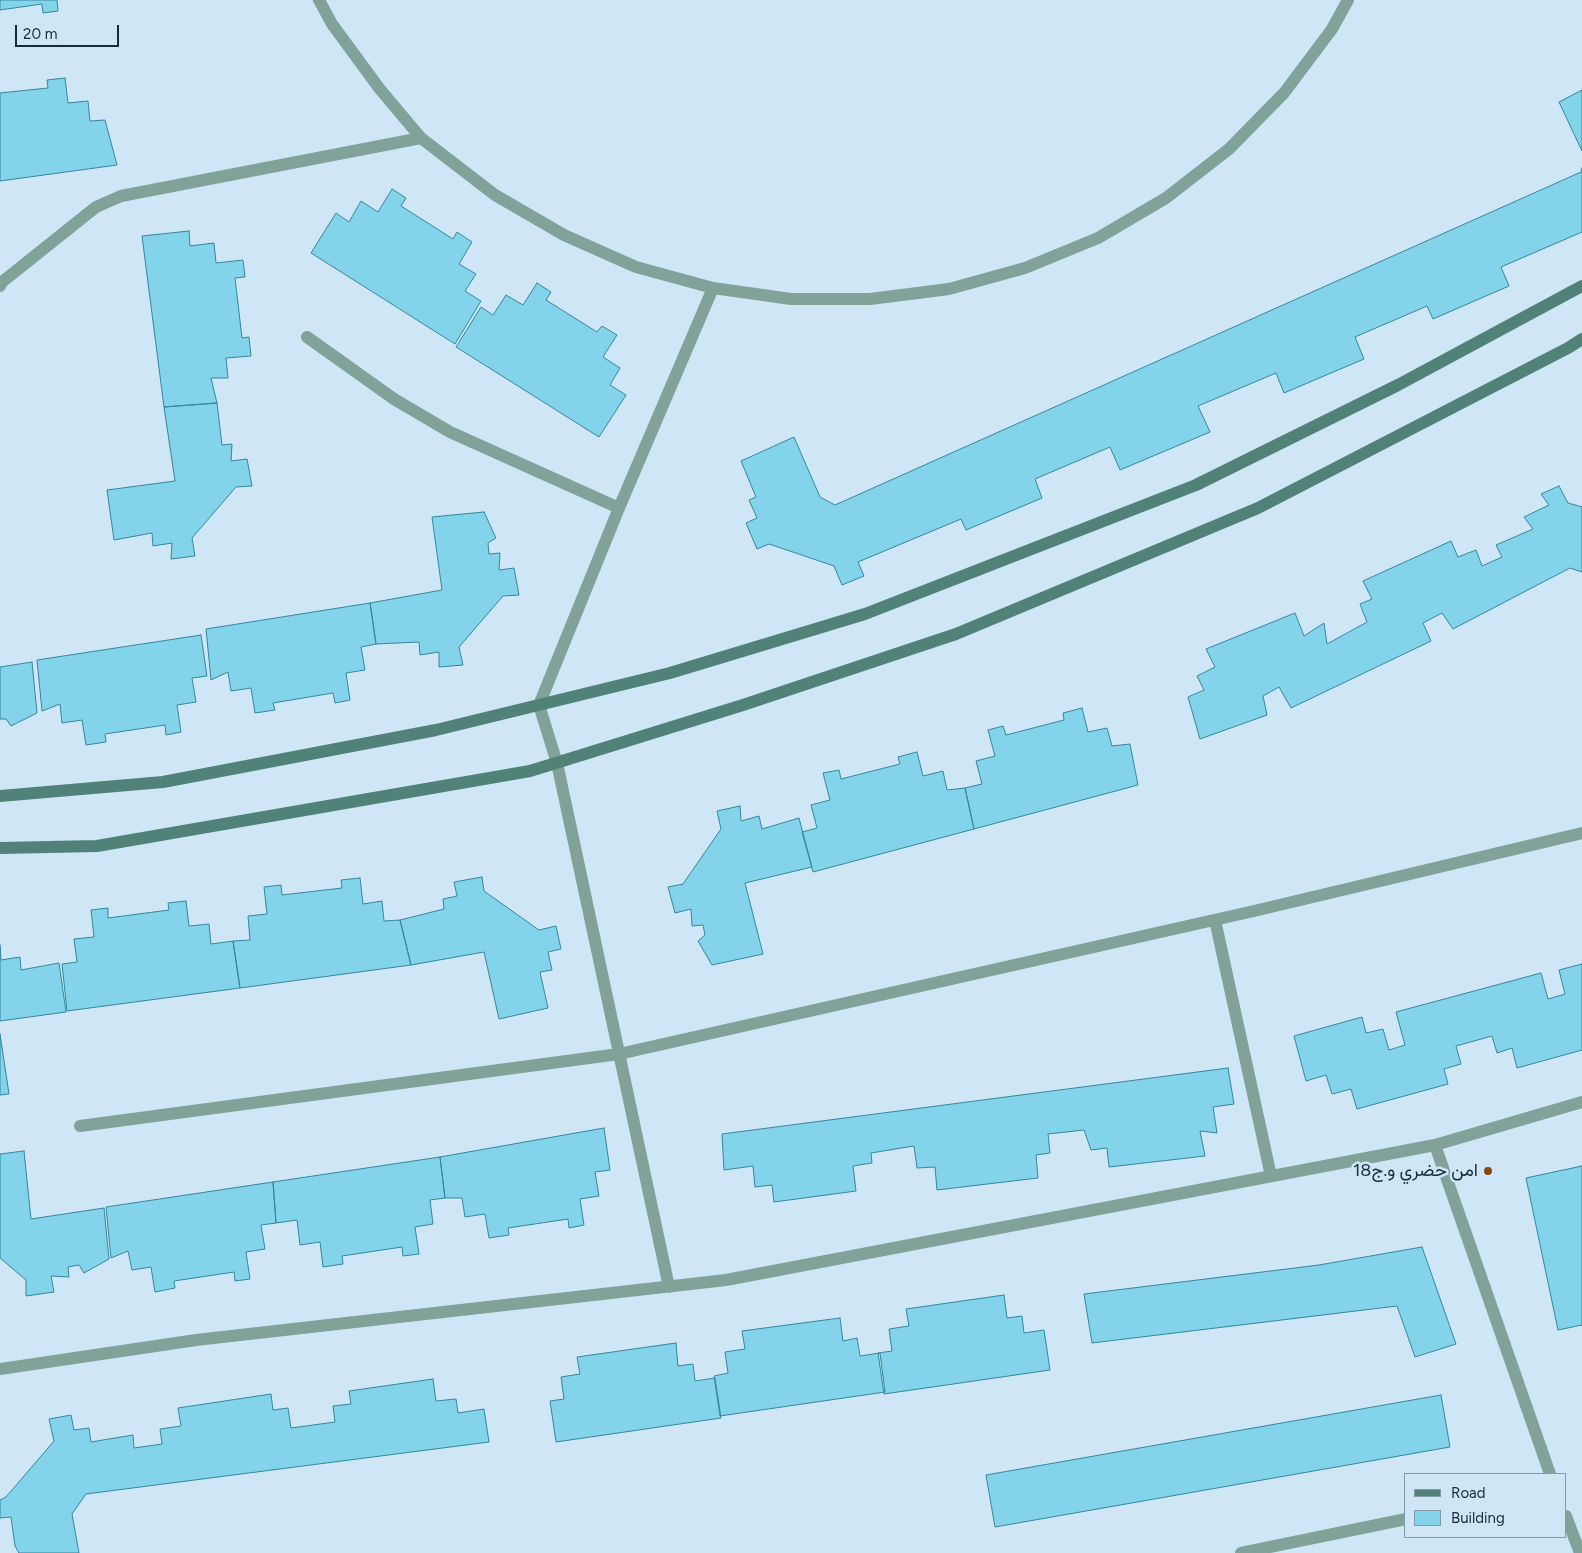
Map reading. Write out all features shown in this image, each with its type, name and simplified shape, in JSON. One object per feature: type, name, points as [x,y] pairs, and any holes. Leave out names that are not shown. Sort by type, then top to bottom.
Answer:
[{"type":"main road","points":[[0,796],[163,782],[436,730],[670,673],[865,614],[1196,485],[1398,385],[1582,286]]},
{"type":"main road","points":[[0,848],[97,846],[530,771],[743,706],[956,634],[1258,508],[1582,339]]},
{"type":"street","points":[[319,0],[332,24],[379,88],[421,138],[496,195],[564,235],[636,267],[712,288],[791,299],[870,299],[949,289],[1025,268],[1098,238],[1166,198],[1229,149],[1284,93],[1332,29],[1348,0]]},
{"type":"street","points":[[0,286],[2,282],[96,207],[121,196],[421,138]]},
{"type":"street","points":[[669,1287],[557,763],[539,705],[619,508],[712,288]]},
{"type":"street","points":[[307,337],[394,398],[450,432],[619,508]]},
{"type":"street","points":[[80,1126],[619,1054],[1216,920],[1582,833]]},
{"type":"street","points":[[1216,920],[1271,1176]]},
{"type":"street","points":[[0,1369],[196,1340],[726,1280],[1435,1145],[1582,1102]]},
{"type":"street","points":[[1435,1145],[1550,1473]]},
{"type":"street","points":[[1241,1553],[1404,1518]]},
{"type":"street","points":[[1567,1519],[1580,1553]]},
{"type":"building","points":[[0,0],[57,0],[58,11],[43,13],[42,4],[0,10]]},
{"type":"building","points":[[65,78],[68,103],[88,101],[90,121],[105,120],[117,165],[0,181],[0,93],[48,88],[47,80]]},
{"type":"building","points":[[1582,90],[1582,151],[1559,102]]},
{"type":"building","points":[[1582,168],[1582,232],[1501,267],[1509,286],[1433,319],[1427,306],[1355,337],[1364,359],[1284,393],[1276,373],[1198,406],[1210,432],[1120,470],[1110,447],[1035,479],[1042,498],[966,530],[961,519],[858,562],[864,576],[842,585],[834,566],[769,544],[757,549],[746,523],[757,518],[749,500],[756,497],[741,461],[794,437],[820,497],[835,505],[1581,172]]},
{"type":"building","points":[[392,189],[406,198],[401,206],[453,239],[457,232],[472,242],[459,264],[476,274],[465,291],[481,301],[455,344],[311,253],[336,213],[349,222],[361,201],[378,212]]},
{"type":"building","points":[[189,231],[190,246],[214,243],[216,263],[243,260],[245,277],[235,278],[242,338],[249,337],[251,356],[226,358],[228,378],[211,378],[217,403],[164,407],[142,236]]},
{"type":"building","points":[[537,283],[551,292],[546,300],[597,332],[602,326],[617,335],[603,357],[620,368],[610,385],[626,395],[599,437],[456,347],[481,307],[493,315],[506,295],[523,305]]},
{"type":"building","points":[[217,403],[222,445],[232,444],[231,461],[247,459],[252,486],[236,487],[192,538],[195,556],[171,559],[172,543],[153,546],[152,533],[114,540],[107,490],[175,481],[164,407]]},
{"type":"building","points":[[1559,486],[1568,503],[1582,507],[1582,572],[1570,568],[1453,629],[1442,613],[1423,623],[1431,641],[1291,708],[1279,687],[1263,696],[1267,715],[1200,739],[1188,697],[1204,690],[1197,676],[1215,667],[1206,649],[1295,613],[1304,636],[1324,623],[1327,644],[1367,622],[1360,604],[1372,599],[1363,581],[1451,541],[1458,557],[1476,550],[1482,566],[1502,557],[1496,545],[1533,529],[1524,517],[1549,505],[1541,494]]},
{"type":"building","points":[[484,512],[496,538],[488,543],[489,554],[500,553],[499,570],[514,568],[519,595],[503,596],[459,647],[463,665],[439,667],[439,652],[420,655],[419,642],[376,644],[370,603],[442,590],[432,517]]},
{"type":"building","points":[[370,603],[376,644],[361,647],[365,670],[346,673],[350,700],[335,703],[333,693],[273,703],[275,710],[255,713],[251,688],[231,691],[228,672],[211,680],[206,629]]},
{"type":"building","points":[[201,635],[207,676],[192,678],[196,702],[177,705],[181,732],[166,735],[165,725],[105,734],[106,742],[86,745],[82,720],[62,723],[60,704],[42,711],[37,660]]},
{"type":"building","points":[[32,662],[37,713],[11,726],[6,719],[0,719],[0,667]]},
{"type":"building","points":[[1082,708],[1088,732],[1107,728],[1112,746],[1130,744],[1138,785],[974,829],[965,788],[982,784],[976,761],[995,756],[988,730],[1003,726],[1006,735],[1064,720],[1063,713]]},
{"type":"building","points":[[917,752],[923,776],[943,771],[947,790],[965,788],[974,829],[813,872],[802,832],[817,828],[811,805],[830,800],[823,773],[839,770],[841,779],[900,764],[898,757]]},
{"type":"building","points":[[740,806],[741,821],[759,816],[762,829],[799,818],[812,867],[745,883],[763,954],[712,965],[698,941],[705,935],[703,925],[692,926],[691,909],[675,913],[668,887],[683,884],[721,829],[717,811]]},
{"type":"building","points":[[482,877],[484,891],[539,930],[556,926],[561,949],[548,952],[552,970],[540,972],[548,1008],[499,1019],[484,952],[411,965],[400,920],[444,909],[443,899],[457,896],[454,882]]},
{"type":"building","points":[[360,878],[363,904],[382,901],[384,921],[400,920],[411,965],[240,988],[233,941],[250,940],[248,916],[267,914],[264,887],[281,885],[282,895],[342,888],[341,880]]},
{"type":"building","points":[[186,901],[189,926],[209,924],[211,944],[233,941],[240,988],[67,1011],[62,964],[77,962],[74,939],[94,937],[91,910],[108,908],[108,918],[169,910],[168,903]]},
{"type":"building","points":[[0,945],[1,960],[20,957],[21,970],[59,963],[66,1012],[0,1021]]},
{"type":"building","points":[[1582,964],[1582,1050],[1517,1068],[1512,1048],[1497,1053],[1492,1036],[1456,1046],[1461,1064],[1444,1069],[1448,1084],[1357,1109],[1351,1089],[1332,1094],[1326,1075],[1306,1081],[1294,1036],[1362,1017],[1366,1033],[1383,1029],[1389,1050],[1405,1045],[1396,1012],[1541,973],[1548,999],[1565,994],[1559,970]]},
{"type":"building","points":[[0,1034],[9,1094],[0,1095]]},
{"type":"building","points":[[1228,1068],[1234,1104],[1213,1107],[1217,1133],[1200,1131],[1205,1156],[1109,1167],[1107,1148],[1091,1150],[1084,1130],[1048,1134],[1050,1153],[1036,1155],[1038,1178],[937,1190],[935,1167],[917,1168],[914,1146],[871,1153],[872,1163],[853,1166],[856,1191],[774,1202],[772,1185],[755,1187],[753,1166],[724,1170],[722,1134]]},
{"type":"building","points":[[604,1128],[610,1170],[595,1172],[599,1196],[580,1199],[584,1225],[569,1228],[568,1219],[508,1228],[509,1235],[489,1238],[485,1214],[465,1217],[462,1198],[445,1198],[440,1157]]},
{"type":"building","points":[[24,1151],[31,1219],[104,1208],[109,1259],[84,1273],[79,1265],[68,1267],[69,1277],[51,1276],[54,1292],[26,1296],[26,1280],[0,1258],[0,1154]]},
{"type":"building","points":[[440,1157],[445,1198],[430,1200],[433,1224],[415,1227],[419,1254],[403,1256],[402,1247],[342,1256],[343,1264],[323,1267],[320,1242],[300,1245],[297,1220],[276,1223],[273,1182]]},
{"type":"building","points":[[1582,1166],[1582,1325],[1558,1330],[1526,1178]]},
{"type":"building","points":[[273,1182],[276,1223],[261,1225],[265,1249],[246,1252],[250,1279],[235,1281],[234,1272],[174,1281],[175,1288],[155,1292],[151,1267],[132,1270],[128,1251],[111,1258],[106,1207]]},
{"type":"building","points":[[1422,1247],[1456,1344],[1415,1357],[1397,1306],[1092,1343],[1084,1294],[1319,1265]]},
{"type":"building","points":[[1004,1295],[1007,1318],[1022,1316],[1024,1333],[1044,1330],[1050,1370],[884,1394],[878,1353],[892,1351],[889,1329],[909,1326],[906,1309]]},
{"type":"building","points":[[840,1318],[843,1341],[857,1338],[860,1356],[880,1353],[885,1392],[720,1416],[714,1376],[728,1373],[725,1352],[745,1349],[742,1331]]},
{"type":"building","points":[[676,1343],[678,1366],[693,1364],[695,1381],[715,1378],[721,1418],[556,1442],[550,1401],[564,1399],[561,1377],[580,1374],[577,1357]]},
{"type":"building","points":[[433,1379],[436,1401],[456,1399],[458,1413],[484,1409],[489,1442],[86,1494],[72,1514],[79,1553],[19,1553],[15,1546],[11,1517],[0,1518],[0,1500],[6,1497],[54,1441],[49,1419],[71,1415],[74,1430],[89,1428],[91,1442],[133,1435],[134,1448],[162,1444],[160,1429],[181,1426],[178,1408],[271,1394],[273,1410],[288,1408],[291,1428],[335,1422],[333,1406],[351,1404],[349,1391]]},
{"type":"building","points":[[1441,1395],[1450,1447],[995,1527],[986,1475]]},
{"type":"place","name":"امن حضري و.ج18","points":[[1488,1171]]}]
